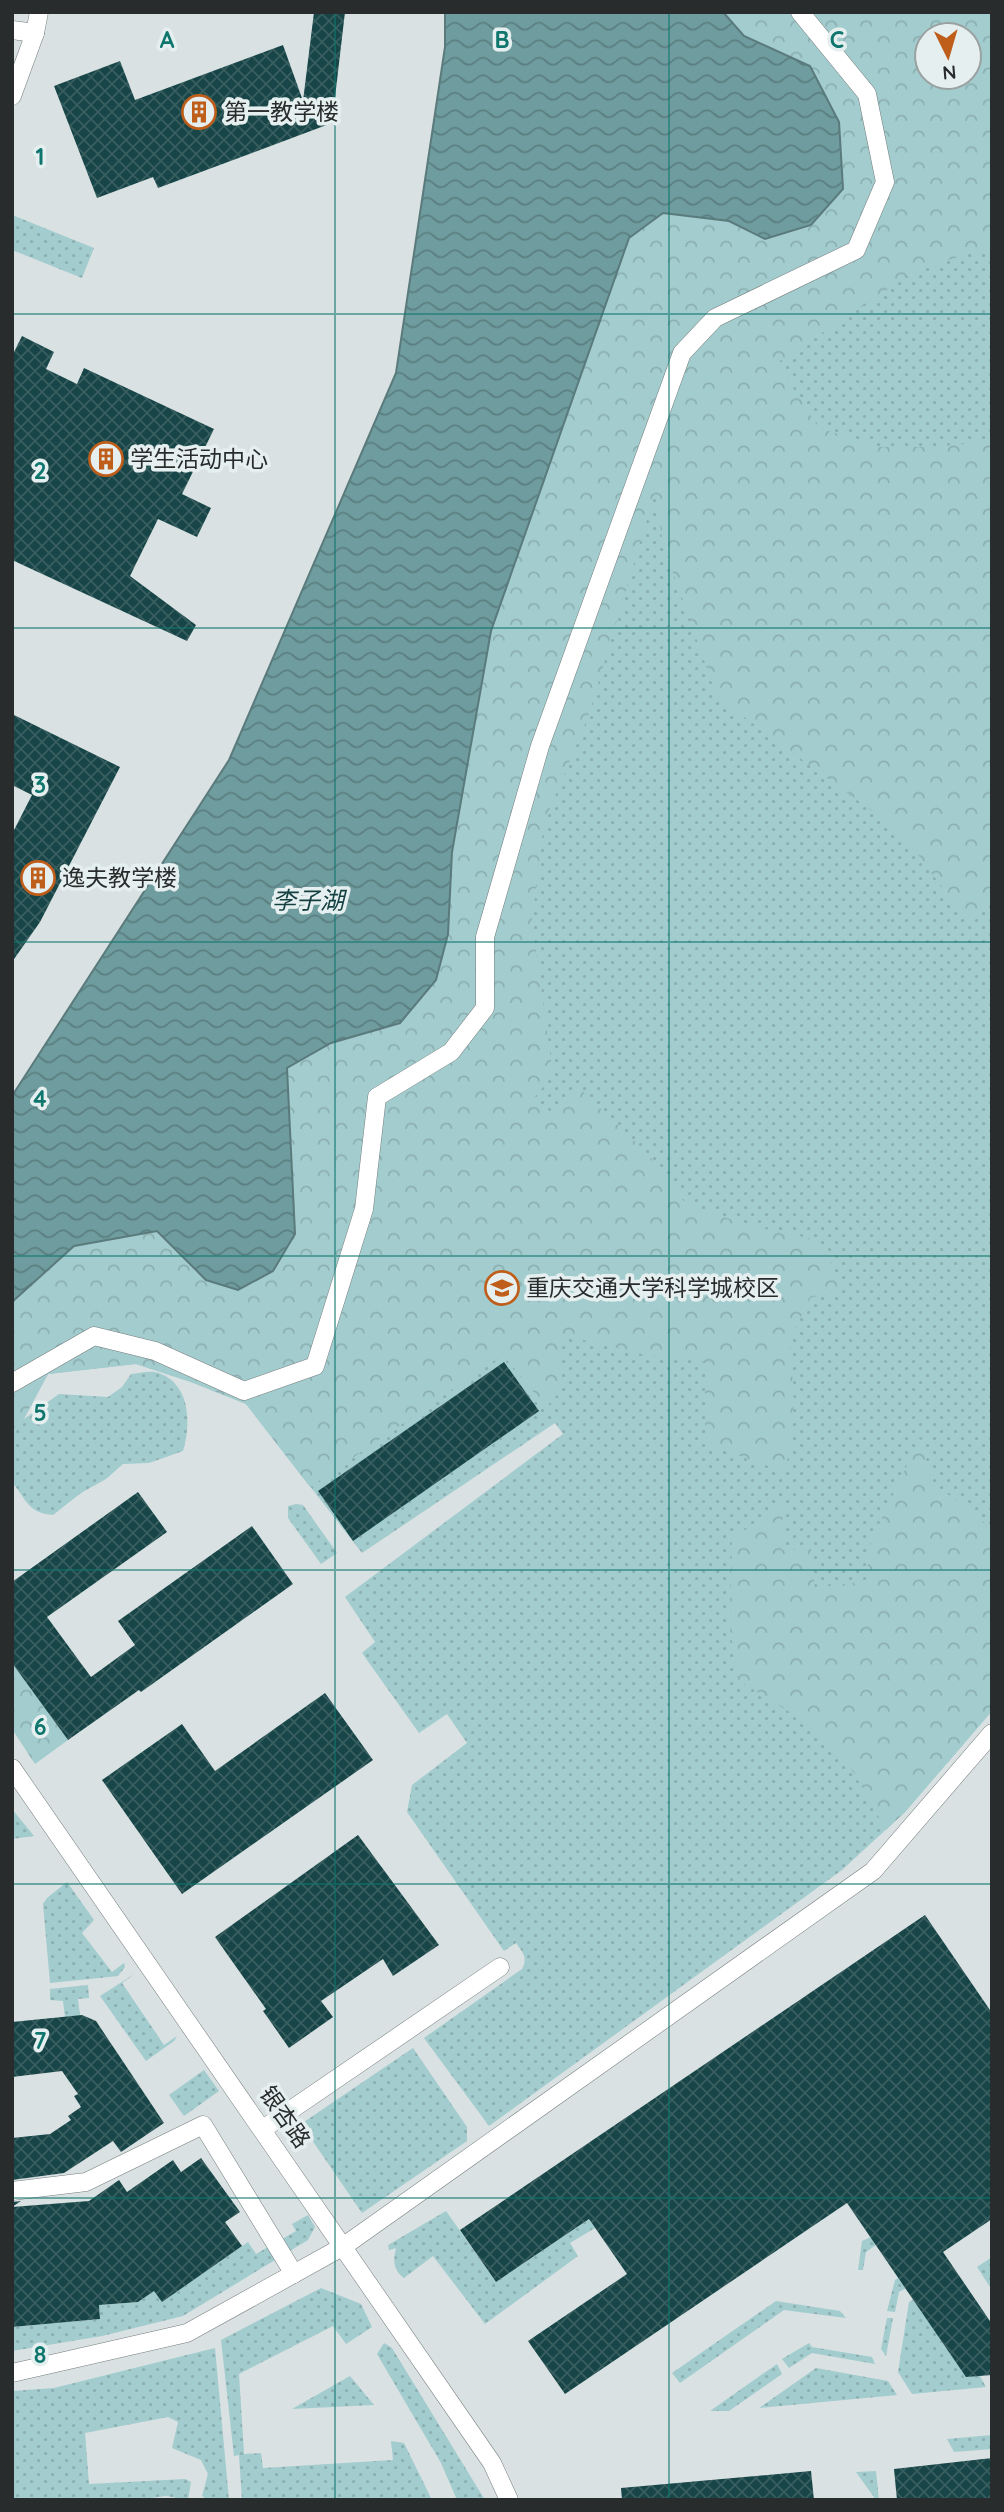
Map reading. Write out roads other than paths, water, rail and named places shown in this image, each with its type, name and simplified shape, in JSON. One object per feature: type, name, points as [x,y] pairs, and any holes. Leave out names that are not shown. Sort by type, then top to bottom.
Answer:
[{"type":"street","points":[[12,96],[35,33],[39,12]]},
{"type":"street","points":[[12,1383],[94,1336],[155,1351],[244,1391],[315,1366],[364,1209],[377,1097],[451,1052],[485,1008],[485,937],[540,746],[682,353],[715,318],[856,250],[885,182],[867,94],[800,12]]},
{"type":"street","points":[[12,30],[35,33]]},
{"type":"street","points":[[12,2373],[187,2333],[344,2246],[873,1871],[992,1733]]},
{"type":"street","name":"银杏路","points":[[12,1768],[492,2463],[509,2500]]},
{"type":"street","points":[[262,2129],[500,1966]]},
{"type":"street","points":[[12,2191],[86,2182],[203,2125],[294,2274]]},
{"type":"water","name":"李子湖","points":[[445,12],[723,12],[744,36],[810,66],[839,122],[843,189],[811,225],[765,239],[729,221],[663,213],[629,238],[491,631],[452,852],[448,934],[436,980],[400,1023],[331,1043],[287,1068],[295,1234],[273,1271],[238,1290],[206,1280],[157,1231],[74,1246],[12,1302],[12,1096],[229,760],[396,373],[445,47]]},
{"type":"place","name":"第一教学楼","points":[[199,112]]},
{"type":"place","name":"学生活动中心","points":[[106,459]]},
{"type":"place","name":"逸夫教学楼","points":[[38,878]]},
{"type":"place","name":"重庆交通大学科学城校区","points":[[502,1288]]}]
